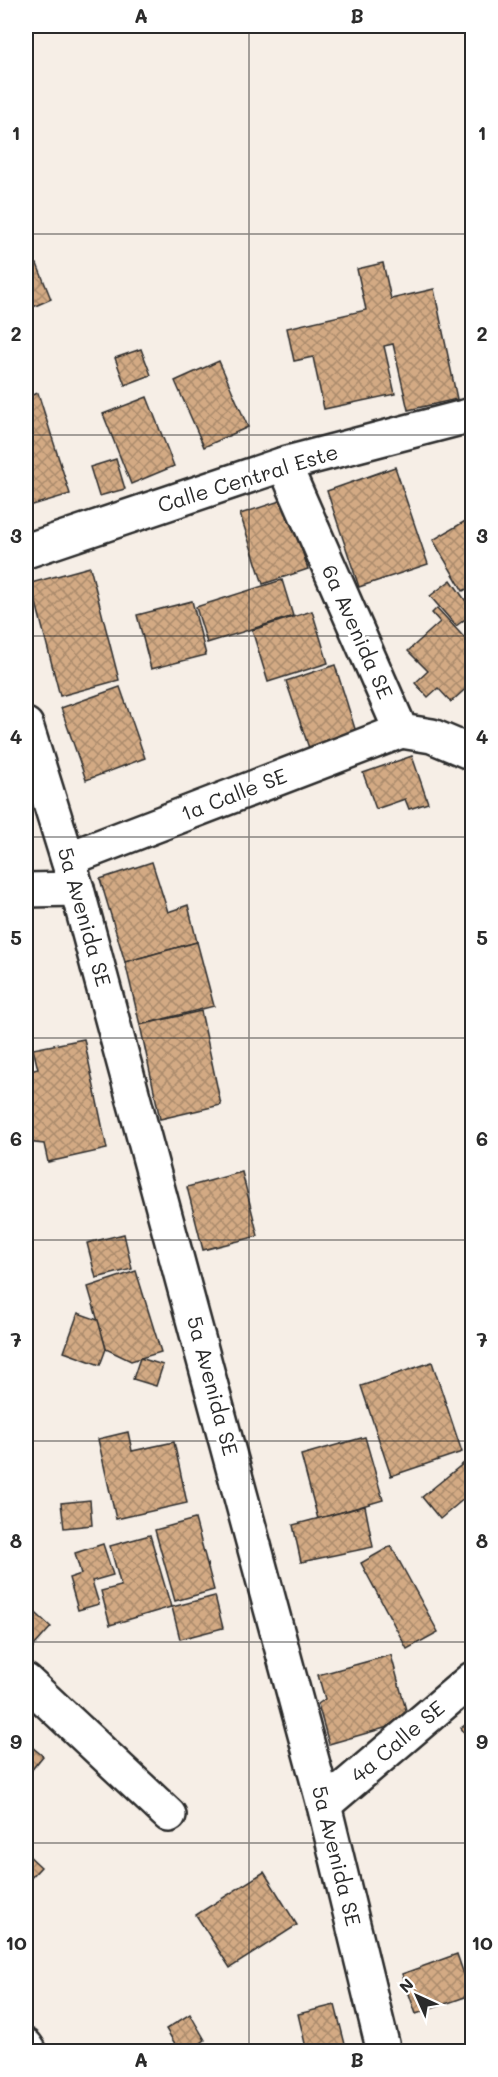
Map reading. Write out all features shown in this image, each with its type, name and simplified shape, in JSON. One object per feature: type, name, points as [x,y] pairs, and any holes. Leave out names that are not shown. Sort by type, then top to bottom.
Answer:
[{"type":"street","name":"Calle Central Este","points":[[26,550],[284,465],[472,415]]},
{"type":"street","name":"6a Avenida SE","points":[[284,465],[400,731]]},
{"type":"street","name":"5a Avenida SE","points":[[26,724],[73,874],[324,1805],[384,2052]]},
{"type":"street","points":[[400,731],[432,736],[472,753]]},
{"type":"street","name":"1a Calle SE","points":[[26,890],[73,874],[400,731]]},
{"type":"street","name":"4a Calle SE","points":[[324,1805],[472,1679]]},
{"type":"street","points":[[26,1681],[169,1815]]},
{"type":"street","points":[[26,2046],[30,2052]]},
{"type":"building","points":[[383,263],[391,299],[434,289],[457,399],[408,410],[393,344],[384,346],[395,394],[324,409],[313,357],[294,361],[287,328],[366,310],[357,269]]},
{"type":"building","points":[[37,264],[51,299],[26,310],[26,269]]},
{"type":"building","points":[[141,349],[151,375],[125,385],[115,358]]},
{"type":"building","points":[[219,361],[248,427],[204,447],[175,381]]},
{"type":"building","points":[[38,393],[70,494],[26,507],[26,397]]},
{"type":"building","points":[[147,397],[174,466],[131,484],[103,414]]},
{"type":"building","points":[[116,459],[125,489],[99,496],[90,467]]},
{"type":"building","points":[[395,467],[428,564],[359,587],[327,491]]},
{"type":"building","points":[[286,499],[308,569],[263,584],[240,514]]},
{"type":"building","points":[[472,517],[472,586],[463,591],[433,540]]},
{"type":"building","points":[[90,567],[119,680],[60,696],[31,583]]},
{"type":"building","points":[[282,580],[293,616],[207,643],[196,607]]},
{"type":"building","points":[[451,580],[472,610],[472,614],[456,626],[430,596]]},
{"type":"building","points":[[192,601],[206,655],[151,669],[137,615]]},
{"type":"building","points":[[437,608],[472,646],[472,683],[451,702],[438,688],[428,697],[415,683],[428,671],[408,651],[440,622],[432,613]]},
{"type":"building","points":[[312,611],[328,663],[268,682],[252,630]]},
{"type":"building","points":[[335,665],[356,732],[309,748],[286,681]]},
{"type":"building","points":[[120,687],[145,758],[86,780],[61,708]]},
{"type":"building","points":[[412,756],[428,803],[409,809],[405,799],[376,809],[363,773]]},
{"type":"building","points":[[26,844],[30,877],[26,877]]},
{"type":"building","points":[[152,862],[168,912],[188,905],[197,942],[125,962],[100,879]]},
{"type":"building","points":[[197,942],[214,1006],[140,1025],[125,962]]},
{"type":"building","points":[[201,1011],[221,1105],[160,1119],[140,1025]]},
{"type":"building","points":[[84,1039],[107,1149],[48,1162],[44,1144],[26,1142],[26,1072],[38,1069],[33,1049]]},
{"type":"building","points":[[242,1172],[258,1236],[203,1250],[187,1187]]},
{"type":"building","points":[[124,1234],[132,1269],[96,1278],[87,1243]]},
{"type":"building","points":[[136,1271],[161,1352],[131,1361],[106,1349],[88,1287]]},
{"type":"building","points":[[78,1313],[98,1320],[106,1349],[100,1365],[64,1352]]},
{"type":"building","points":[[140,1358],[163,1365],[156,1386],[133,1379]]},
{"type":"building","points":[[432,1362],[462,1452],[391,1476],[361,1386]]},
{"type":"building","points":[[128,1432],[132,1451],[174,1442],[187,1503],[116,1519],[98,1439]]},
{"type":"building","points":[[365,1437],[383,1500],[318,1519],[301,1455]]},
{"type":"building","points":[[469,1459],[472,1464],[472,1492],[440,1519],[422,1497]]},
{"type":"building","points":[[90,1500],[92,1525],[64,1528],[61,1503]]},
{"type":"building","points":[[365,1506],[373,1547],[301,1562],[293,1525]]},
{"type":"building","points":[[195,1519],[214,1590],[175,1601],[155,1530]]},
{"type":"building","points":[[150,1535],[171,1607],[110,1625],[101,1591],[121,1586],[110,1546]]},
{"type":"building","points":[[103,1544],[113,1575],[92,1581],[99,1604],[78,1610],[69,1578],[81,1574],[75,1553]]},
{"type":"building","points":[[391,1546],[438,1632],[407,1649],[361,1563]]},
{"type":"building","points":[[215,1596],[223,1628],[180,1639],[172,1607]]},
{"type":"building","points":[[26,1604],[51,1627],[26,1655]]},
{"type":"building","points":[[391,1655],[409,1721],[329,1744],[318,1704],[325,1699],[318,1675]]},
{"type":"building","points":[[472,1720],[472,1744],[461,1728]]},
{"type":"building","points":[[26,1742],[43,1756],[26,1777]]},
{"type":"building","points":[[26,1853],[41,1867],[26,1883]]},
{"type":"building","points":[[264,1872],[297,1925],[230,1968],[196,1915]]},
{"type":"building","points":[[457,1954],[471,1995],[416,2014],[402,1974]]},
{"type":"building","points":[[335,2005],[347,2052],[307,2052],[298,2014]]},
{"type":"building","points":[[190,2014],[205,2040],[188,2052],[180,2052],[166,2029]]}]
